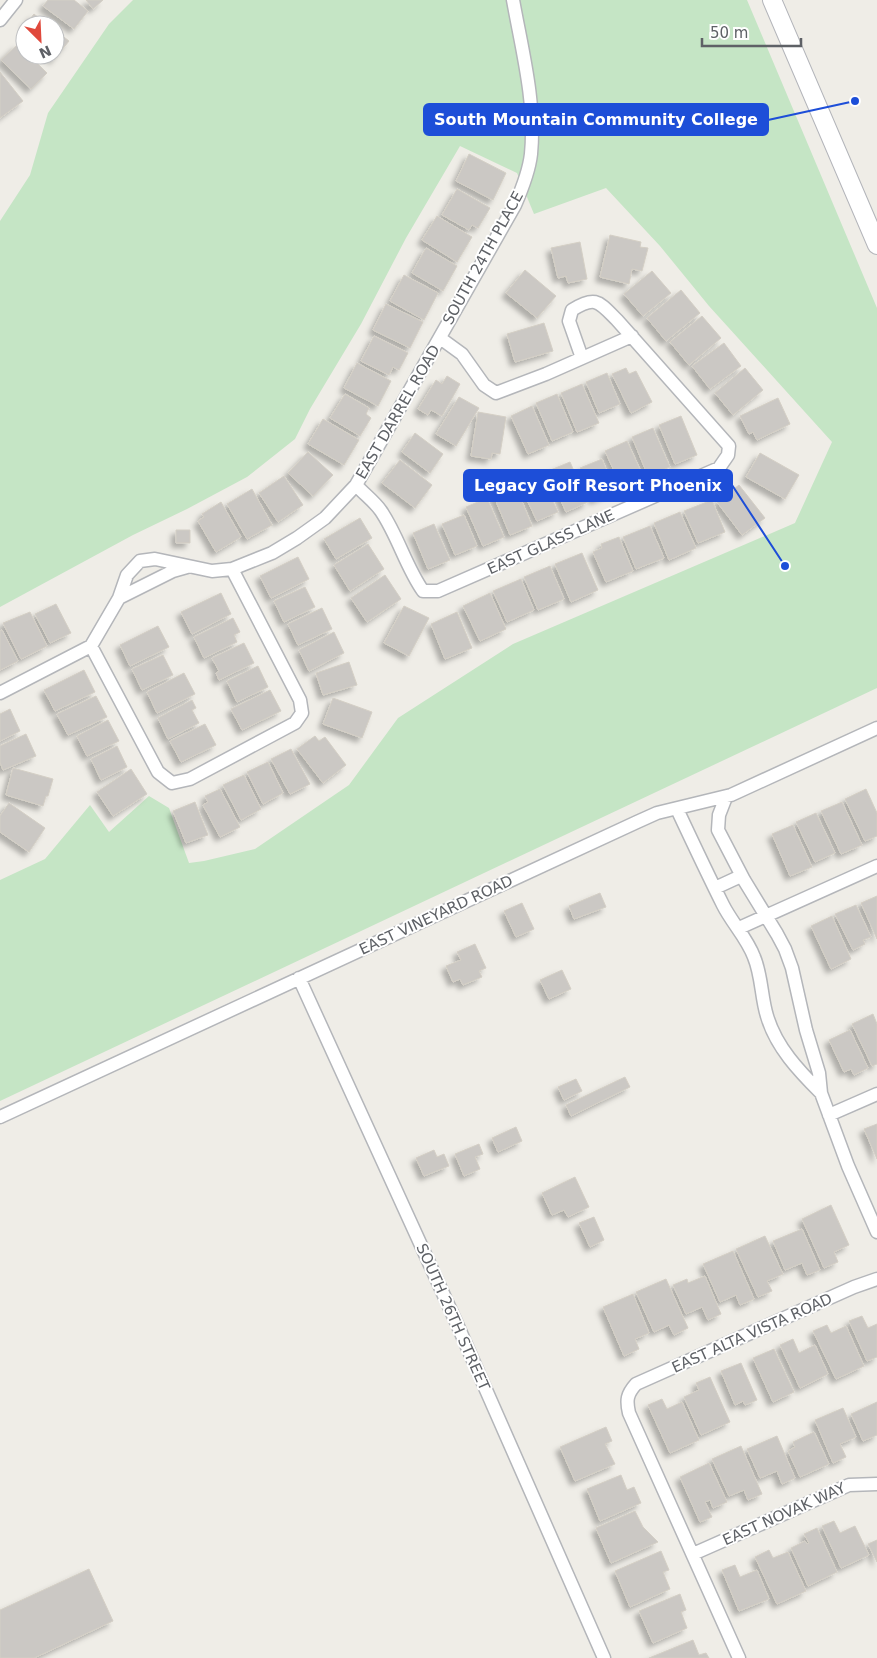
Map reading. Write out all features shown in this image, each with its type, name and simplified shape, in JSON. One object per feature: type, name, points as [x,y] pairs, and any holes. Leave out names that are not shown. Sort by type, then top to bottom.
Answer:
[{"type":"main road","points":[[772,0],[877,245]]},
{"type":"street","points":[[0,20],[16,0]]},
{"type":"street","name":"SOUTH 24TH PLACE","points":[[440,338],[515,205],[525,180],[531,155],[532,121],[530,94],[513,0]]},
{"type":"street","points":[[582,358],[568,321],[572,310],[583,303],[595,301],[604,306],[632,336]]},
{"type":"street","name":"EAST DARREL ROAD","points":[[92,646],[119,598],[127,575],[140,561],[172,562],[187,567],[212,571],[232,569],[272,553],[325,518],[356,486],[440,338],[462,354],[484,385],[496,393],[512,388],[632,336]]},
{"type":"street","name":"EAST GLASS LANE","points":[[356,486],[380,510],[391,528],[415,580],[423,591],[438,591],[719,468],[728,455],[729,446],[632,336]]},
{"type":"street","name":"EAST DARREL ROAD","points":[[119,598],[173,571],[187,567]]},
{"type":"street","points":[[0,694],[92,646],[158,772],[172,783],[190,779],[295,723],[302,713],[300,700],[232,569]]},
{"type":"street","name":"EAST VINEYARD ROAD","points":[[0,1117],[637,822],[658,814],[726,797],[877,728]]},
{"type":"street","points":[[726,797],[719,815],[718,830],[741,876],[777,934],[792,968],[806,1030],[819,1073],[821,1093],[848,1166],[877,1232]]},
{"type":"street","points":[[677,809],[724,907],[739,928],[754,956],[760,976],[766,1015],[774,1036],[788,1057],[821,1093]]},
{"type":"street","points":[[739,928],[877,866]]},
{"type":"street","points":[[715,888],[741,876]]},
{"type":"street","name":"SOUTH 26TH STREET","points":[[299,978],[454,1316],[604,1658]]},
{"type":"street","points":[[829,1115],[877,1094]]},
{"type":"street","name":"EAST ALTA VISTA ROAD","points":[[693,1554],[629,1413],[626,1401],[629,1391],[636,1384],[854,1287],[877,1279]]},
{"type":"street","name":"EAST NOVAK WAY","points":[[693,1554],[849,1485],[877,1484]]},
{"type":"street","points":[[693,1554],[739,1658]]},
{"type":"green space","points":[[133,0],[747,0],[877,308],[877,688],[0,1101],[0,880],[45,859],[90,805],[109,832],[149,796],[169,808],[189,863],[255,849],[349,785],[398,718],[513,644],[795,523],[832,442],[709,306],[660,246],[606,188],[534,214],[517,173],[460,146],[406,238],[361,324],[310,409],[295,439],[247,477],[133,535],[0,607],[0,221],[30,175],[48,113],[109,24]]},
{"type":"building","points":[[48,0],[74,0],[88,11],[74,29],[65,22],[65,15],[55,15],[43,6]]},
{"type":"building","points":[[86,0],[103,0],[93,9]]},
{"type":"building","points":[[65,38],[69,41],[65,46]]},
{"type":"building","points":[[15,47],[15,65],[39,65],[47,73],[31,89],[1,60]]},
{"type":"building","points":[[0,72],[23,101],[0,118]]},
{"type":"building","points":[[469,154],[506,173],[493,200],[456,181]]},
{"type":"building","points":[[457,189],[490,208],[478,228],[472,225],[469,230],[442,215]]},
{"type":"building","points":[[437,216],[472,237],[457,262],[422,240]]},
{"type":"building","points":[[610,235],[641,242],[640,247],[648,248],[642,271],[632,269],[629,284],[600,277]]},
{"type":"building","points":[[580,242],[587,279],[568,283],[566,276],[558,278],[551,248]]},
{"type":"building","points":[[426,248],[457,266],[443,291],[412,273]]},
{"type":"building","points":[[525,270],[556,296],[537,318],[506,293]]},
{"type":"building","points":[[652,271],[671,293],[643,316],[624,294]]},
{"type":"building","points":[[404,275],[438,293],[424,320],[390,301]]},
{"type":"building","points":[[681,290],[700,313],[666,341],[647,318]]},
{"type":"building","points":[[386,304],[423,322],[410,348],[373,330]]},
{"type":"building","points":[[702,316],[721,338],[689,365],[670,342]]},
{"type":"building","points":[[544,323],[553,351],[515,362],[507,334]]},
{"type":"building","points":[[374,336],[408,353],[399,370],[393,367],[389,375],[361,361]]},
{"type":"building","points":[[724,343],[741,366],[710,389],[692,366]]},
{"type":"building","points":[[357,363],[391,381],[378,406],[344,388]]},
{"type":"building","points":[[626,368],[629,374],[636,371],[652,402],[631,413],[612,374]]},
{"type":"building","points":[[745,368],[763,390],[733,415],[715,393]]},
{"type":"building","points":[[607,373],[620,404],[599,413],[586,382]]},
{"type":"building","points":[[447,376],[460,384],[442,416],[431,410],[428,415],[418,409],[436,380],[442,384]]},
{"type":"building","points":[[582,384],[599,423],[577,432],[561,393]]},
{"type":"building","points":[[345,394],[369,408],[366,414],[371,418],[360,436],[330,418]]},
{"type":"building","points":[[557,394],[573,432],[552,441],[536,403]]},
{"type":"building","points":[[459,397],[479,408],[456,446],[436,434]]},
{"type":"building","points":[[778,398],[790,424],[757,440],[753,432],[749,434],[740,416]]},
{"type":"building","points":[[532,406],[549,445],[528,454],[511,416]]},
{"type":"building","points":[[478,412],[506,417],[500,454],[492,453],[491,459],[471,456]]},
{"type":"building","points":[[681,416],[697,455],[675,464],[659,425]]},
{"type":"building","points":[[323,419],[359,440],[344,465],[308,444]]},
{"type":"building","points":[[653,428],[670,467],[648,476],[632,437]]},
{"type":"building","points":[[415,433],[443,454],[430,473],[402,452]]},
{"type":"building","points":[[627,441],[643,476],[621,486],[605,451]]},
{"type":"building","points":[[308,452],[333,475],[313,496],[288,473]]},
{"type":"building","points":[[760,453],[799,475],[785,499],[746,477]]},
{"type":"building","points":[[602,459],[615,491],[594,500],[580,468]]},
{"type":"building","points":[[400,460],[432,485],[415,508],[382,483]]},
{"type":"building","points":[[570,462],[588,502],[566,512],[548,471]]},
{"type":"building","points":[[540,473],[558,512],[537,521],[519,483]]},
{"type":"building","points":[[284,476],[303,505],[278,522],[259,493]]},
{"type":"building","points":[[515,484],[532,526],[510,535],[493,494]]},
{"type":"building","points":[[739,485],[765,518],[742,535],[717,502]]},
{"type":"building","points":[[252,489],[272,525],[247,539],[227,504]]},
{"type":"building","points":[[487,498],[504,537],[483,546],[466,507]]},
{"type":"building","points":[[712,500],[725,532],[698,543],[684,511]]},
{"type":"building","points":[[221,502],[241,537],[216,552],[198,521],[204,517],[202,514]]},
{"type":"building","points":[[680,512],[696,548],[669,560],[654,523]]},
{"type":"building","points":[[464,515],[477,546],[455,555],[442,524]]},
{"type":"building","points":[[360,518],[372,538],[336,559],[324,539]]},
{"type":"building","points":[[434,524],[450,560],[428,569],[413,533]]},
{"type":"building","points":[[650,526],[664,558],[636,569],[623,537]]},
{"type":"building","points":[[176,530],[190,530],[190,543],[176,543]]},
{"type":"building","points":[[619,537],[633,571],[606,582],[593,552],[602,548],[601,544]]},
{"type":"building","points":[[368,544],[384,569],[350,591],[334,565]]},
{"type":"building","points":[[582,553],[598,590],[571,602],[555,564]]},
{"type":"building","points":[[298,557],[309,579],[271,598],[260,576]]},
{"type":"building","points":[[550,566],[564,599],[538,610],[524,577]]},
{"type":"building","points":[[385,575],[401,599],[367,622],[351,598]]},
{"type":"building","points":[[521,579],[534,610],[507,622],[493,591]]},
{"type":"building","points":[[305,587],[315,607],[284,622],[274,601]]},
{"type":"building","points":[[221,593],[231,614],[192,634],[181,612]]},
{"type":"building","points":[[490,593],[506,629],[480,641],[463,606]]},
{"type":"building","points":[[56,604],[71,633],[50,643],[35,614]]},
{"type":"building","points":[[404,606],[429,618],[409,656],[384,643]]},
{"type":"building","points":[[322,608],[332,629],[298,645],[288,624]]},
{"type":"building","points":[[30,612],[47,646],[21,659],[3,623]]},
{"type":"building","points":[[457,612],[472,648],[445,659],[431,624]]},
{"type":"building","points":[[233,618],[240,632],[234,635],[237,642],[204,658],[194,637]]},
{"type":"building","points":[[158,626],[169,647],[130,666],[120,645]]},
{"type":"building","points":[[2,630],[18,661],[0,670],[0,631]]},
{"type":"building","points":[[334,632],[344,653],[309,671],[299,650]]},
{"type":"building","points":[[244,643],[254,663],[219,680],[216,673],[219,671],[212,658]]},
{"type":"building","points":[[163,655],[173,675],[142,690],[132,669]]},
{"type":"building","points":[[349,662],[357,685],[323,695],[316,673]]},
{"type":"building","points":[[258,666],[268,687],[237,702],[227,681]]},
{"type":"building","points":[[84,670],[95,692],[55,711],[44,690]]},
{"type":"building","points":[[184,673],[195,694],[157,713],[147,692]]},
{"type":"building","points":[[270,690],[281,711],[242,730],[231,709]]},
{"type":"building","points":[[96,696],[107,717],[68,735],[57,714]]},
{"type":"building","points":[[333,698],[372,712],[362,738],[323,724]]},
{"type":"building","points":[[192,700],[196,708],[192,710],[199,723],[168,739],[158,718]]},
{"type":"building","points":[[10,709],[20,731],[0,741],[0,714]]},
{"type":"building","points":[[108,720],[119,741],[87,756],[77,736]]},
{"type":"building","points":[[205,724],[216,745],[181,762],[170,741]]},
{"type":"building","points":[[26,734],[36,756],[3,770],[0,762],[0,746]]},
{"type":"building","points":[[315,736],[319,741],[325,737],[346,765],[323,783],[297,749]]},
{"type":"building","points":[[117,746],[127,767],[101,780],[91,759]]},
{"type":"building","points":[[291,749],[310,784],[290,794],[271,759]]},
{"type":"building","points":[[268,762],[283,793],[263,804],[247,772]]},
{"type":"building","points":[[13,768],[53,779],[43,806],[6,795]]},
{"type":"building","points":[[131,769],[147,794],[113,816],[97,792]]},
{"type":"building","points":[[244,775],[261,809],[241,820],[223,785]]},
{"type":"building","points":[[220,789],[240,827],[220,837],[203,805],[208,802],[205,796]]},
{"type":"building","points":[[866,789],[877,813],[877,836],[865,841],[845,799]]},
{"type":"building","points":[[195,802],[208,835],[186,843],[173,811]]},
{"type":"building","points":[[842,802],[862,845],[841,854],[821,811]]},
{"type":"building","points":[[9,803],[45,828],[29,852],[0,832],[0,816]]},
{"type":"building","points":[[816,813],[835,853],[815,862],[796,822]]},
{"type":"building","points":[[793,825],[812,867],[790,876],[772,834]]},
{"type":"building","points":[[600,893],[606,907],[574,919],[569,906]]},
{"type":"building","points":[[877,896],[877,939],[861,903]]},
{"type":"building","points":[[522,903],[534,929],[516,937],[504,911]]},
{"type":"building","points":[[856,905],[871,937],[863,940],[865,944],[853,950],[835,914]]},
{"type":"building","points":[[832,916],[851,959],[831,969],[811,926]]},
{"type":"building","points":[[475,944],[486,968],[479,971],[482,977],[463,985],[460,979],[453,982],[446,966],[461,960],[457,952]]},
{"type":"building","points":[[562,970],[571,989],[549,999],[540,980]]},
{"type":"building","points":[[873,1014],[877,1024],[877,1064],[872,1066],[852,1024]]},
{"type":"building","points":[[850,1030],[868,1068],[854,1075],[851,1069],[844,1072],[829,1040]]},
{"type":"building","points":[[625,1077],[630,1087],[571,1116],[566,1105]]},
{"type":"building","points":[[576,1079],[582,1091],[564,1100],[558,1087]]},
{"type":"building","points":[[877,1124],[877,1159],[864,1129]]},
{"type":"building","points":[[516,1127],[522,1141],[498,1152],[492,1138]]},
{"type":"building","points":[[479,1144],[483,1154],[475,1157],[480,1169],[464,1176],[455,1154]]},
{"type":"building","points":[[434,1150],[437,1157],[444,1154],[449,1166],[424,1176],[416,1158]]},
{"type":"building","points":[[575,1177],[589,1207],[568,1217],[564,1210],[552,1215],[542,1193]]},
{"type":"building","points":[[831,1205],[849,1245],[834,1252],[838,1262],[824,1268],[802,1219]]},
{"type":"building","points":[[594,1217],[604,1240],[590,1247],[579,1223]]},
{"type":"building","points":[[802,1229],[820,1270],[807,1275],[802,1263],[785,1270],[773,1241]]},
{"type":"building","points":[[765,1236],[783,1274],[767,1281],[772,1291],[758,1297],[736,1249]]},
{"type":"building","points":[[733,1251],[754,1299],[740,1305],[736,1295],[720,1302],[703,1264]]},
{"type":"building","points":[[705,1276],[721,1314],[708,1320],[702,1307],[686,1314],[673,1285],[687,1279],[688,1283]]},
{"type":"building","points":[[666,1279],[688,1328],[674,1335],[669,1325],[654,1332],[636,1292]]},
{"type":"building","points":[[633,1294],[649,1333],[635,1339],[639,1349],[624,1356],[603,1307]]},
{"type":"building","points":[[862,1316],[868,1328],[877,1324],[877,1357],[867,1361],[849,1321]]},
{"type":"building","points":[[827,1325],[831,1333],[846,1326],[864,1366],[836,1379],[813,1331]]},
{"type":"building","points":[[793,1339],[799,1353],[815,1345],[828,1374],[800,1388],[780,1345]]},
{"type":"building","points":[[774,1349],[794,1392],[773,1402],[753,1358]]},
{"type":"building","points":[[741,1363],[757,1400],[745,1405],[743,1401],[735,1405],[721,1371]]},
{"type":"building","points":[[710,1377],[730,1422],[701,1435],[684,1397],[699,1390],[696,1383]]},
{"type":"building","points":[[662,1399],[667,1409],[682,1402],[699,1440],[670,1453],[648,1405]]},
{"type":"building","points":[[877,1402],[877,1435],[863,1441],[851,1414]]},
{"type":"building","points":[[843,1408],[856,1437],[840,1444],[846,1457],[833,1463],[815,1420]]},
{"type":"building","points":[[606,1427],[612,1441],[605,1444],[615,1464],[575,1481],[560,1447]]},
{"type":"building","points":[[814,1432],[829,1464],[800,1477],[788,1451],[795,1447],[793,1442]]},
{"type":"building","points":[[777,1436],[795,1478],[782,1484],[777,1471],[760,1478],[747,1449]]},
{"type":"building","points":[[741,1446],[762,1494],[748,1500],[744,1490],[729,1496],[712,1459]]},
{"type":"building","points":[[709,1463],[727,1502],[713,1508],[710,1500],[705,1502],[712,1517],[700,1522],[680,1477]]},
{"type":"building","points":[[621,1475],[627,1490],[634,1487],[641,1503],[600,1521],[587,1489]]},
{"type":"building","points":[[635,1511],[643,1527],[658,1542],[611,1563],[596,1528]]},
{"type":"building","points":[[834,1521],[840,1533],[855,1526],[869,1555],[841,1568],[822,1526]]},
{"type":"building","points":[[817,1528],[837,1572],[808,1586],[791,1548],[805,1541],[807,1544],[809,1543],[804,1534]]},
{"type":"building","points":[[877,1540],[877,1562],[868,1544]]},
{"type":"building","points":[[769,1550],[773,1558],[788,1552],[806,1591],[777,1604],[755,1557]]},
{"type":"building","points":[[661,1551],[669,1570],[663,1572],[670,1589],[630,1607],[615,1571]]},
{"type":"building","points":[[735,1565],[740,1577],[757,1570],[769,1599],[739,1611],[722,1570]]},
{"type":"building","points":[[89,1569],[113,1621],[34,1658],[0,1658],[0,1610]]},
{"type":"building","points":[[680,1594],[686,1610],[681,1612],[687,1628],[653,1643],[639,1611]]},
{"type":"building","points":[[693,1640],[699,1655],[706,1653],[709,1658],[649,1658]]},
{"type":"place","name":"South Mountain Community College","points":[[855,101]]},
{"type":"place","name":"Legacy Golf Resort Phoenix","points":[[785,566]]}]
